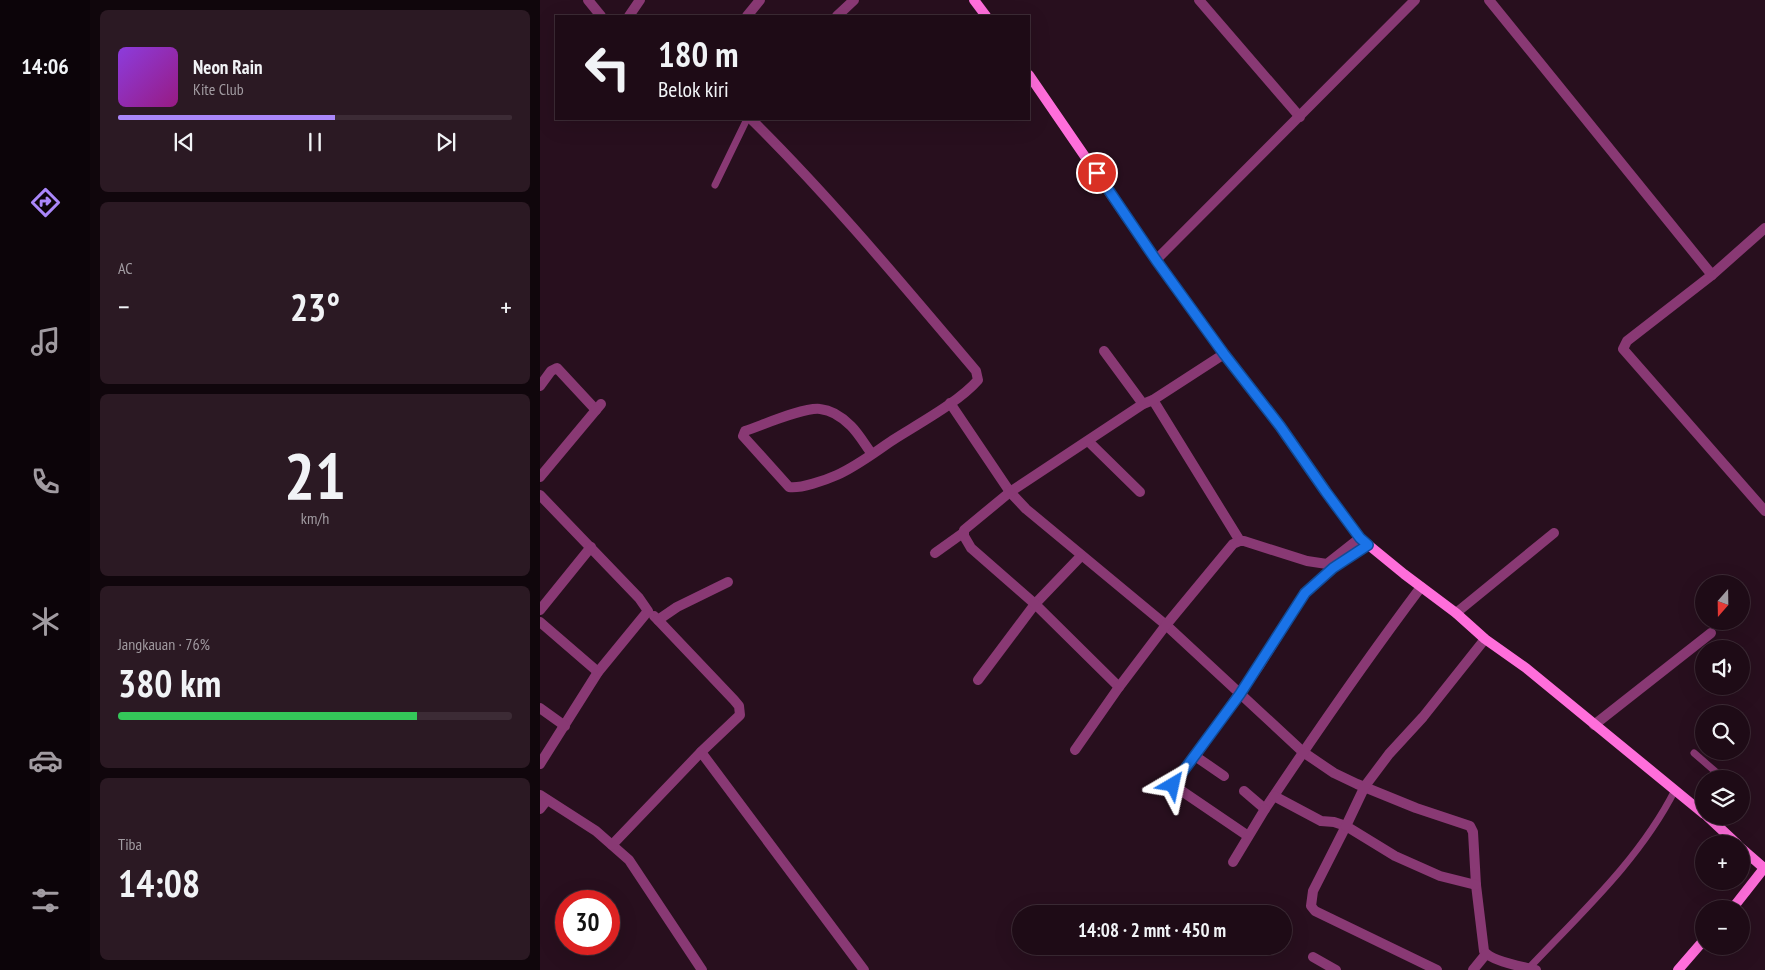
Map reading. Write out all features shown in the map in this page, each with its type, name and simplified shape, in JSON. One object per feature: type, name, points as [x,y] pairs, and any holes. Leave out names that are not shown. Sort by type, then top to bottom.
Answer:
[{"type":"street","points":[[588,0],[600,15]]},
{"type":"street","points":[[630,15],[640,0]]},
{"type":"street","points":[[748,15],[760,0]]},
{"type":"street","points":[[839,15],[854,0]]},
{"type":"street","points":[[974,0],[985,15]]},
{"type":"street","points":[[1199,0],[1300,117]]},
{"type":"street","points":[[1156,260],[1416,0]]},
{"type":"street","points":[[1490,0],[1712,275]]},
{"type":"street","points":[[1030,76],[1156,260],[1364,541],[1421,587],[1456,612],[1485,638],[1526,668],[1695,807]]},
{"type":"street","points":[[752,120],[789,156],[838,210],[976,371],[978,376],[976,383],[950,403],[872,454],[838,475],[793,488],[785,484],[743,436],[743,433],[800,412],[823,409],[839,416],[852,427],[872,454]]},
{"type":"street","points":[[1765,228],[1712,275],[1627,341],[1623,349],[1765,511]]},
{"type":"street","points":[[1104,351],[1148,402],[1240,541],[1307,561],[1327,564],[1364,541]]},
{"type":"street","points":[[935,553],[963,533],[966,528],[1010,492],[1224,354]]},
{"type":"street","points":[[540,386],[551,371],[557,368],[598,407],[540,476]]},
{"type":"street","points":[[950,403],[1010,492],[1026,509],[1166,625],[1303,752],[1334,773],[1416,808],[1470,826],[1473,832],[1476,885],[1484,951],[1486,954],[1504,961],[1533,969]]},
{"type":"street","points":[[1088,441],[1140,492]]},
{"type":"street","points":[[540,495],[639,598],[648,611],[739,706],[741,712],[738,719],[702,752],[612,845]]},
{"type":"street","points":[[963,533],[971,548],[1035,604],[1119,687]]},
{"type":"street","points":[[1456,612],[1554,533]]},
{"type":"street","points":[[1075,750],[1119,687],[1166,625],[1226,552],[1240,541]]},
{"type":"street","points":[[1248,836],[1173,785],[1240,694],[1305,593],[1364,541]]},
{"type":"street","points":[[540,610],[590,547]]},
{"type":"street","points":[[978,680],[1035,604],[1081,556]]},
{"type":"street","points":[[658,620],[678,607],[728,582]]},
{"type":"street","points":[[1233,862],[1303,752],[1421,587]]},
{"type":"street","points":[[540,764],[598,672],[648,611]]},
{"type":"street","points":[[540,622],[598,672]]},
{"type":"street","points":[[1594,725],[1711,633]]},
{"type":"street","points":[[1437,970],[1326,918],[1310,906],[1314,891],[1365,786],[1389,754],[1423,717],[1485,638]]},
{"type":"street","points":[[540,708],[564,726]]},
{"type":"street","points":[[702,752],[864,970]]},
{"type":"street","points":[[1195,756],[1224,776]]},
{"type":"street","points":[[1244,791],[1265,809]]},
{"type":"street","points":[[1274,796],[1321,821],[1334,822],[1346,826],[1395,856],[1440,876],[1476,885]]},
{"type":"street","points":[[542,801],[596,831],[629,860],[702,970]]},
{"type":"street","points":[[1719,825],[1728,835]]},
{"type":"street","points":[[1739,900],[1765,868],[1750,856]]},
{"type":"street","points":[[1678,970],[1695,950]]},
{"type":"street","points":[[1473,970],[1486,954]]},
{"type":"street","points":[[1313,957],[1336,970]]},
{"type":"lane","points":[[715,185],[747,120]]},
{"type":"lane","points":[[1694,753],[1714,770]]},
{"type":"lane","points":[[1533,969],[1586,910],[1647,837],[1675,790]]},
{"type":"route","points":[[1097,173],[1156,260],[1224,354],[1280,426],[1360,538],[1368,545],[1333,568],[1305,593],[1240,694],[1173,785]]}]
